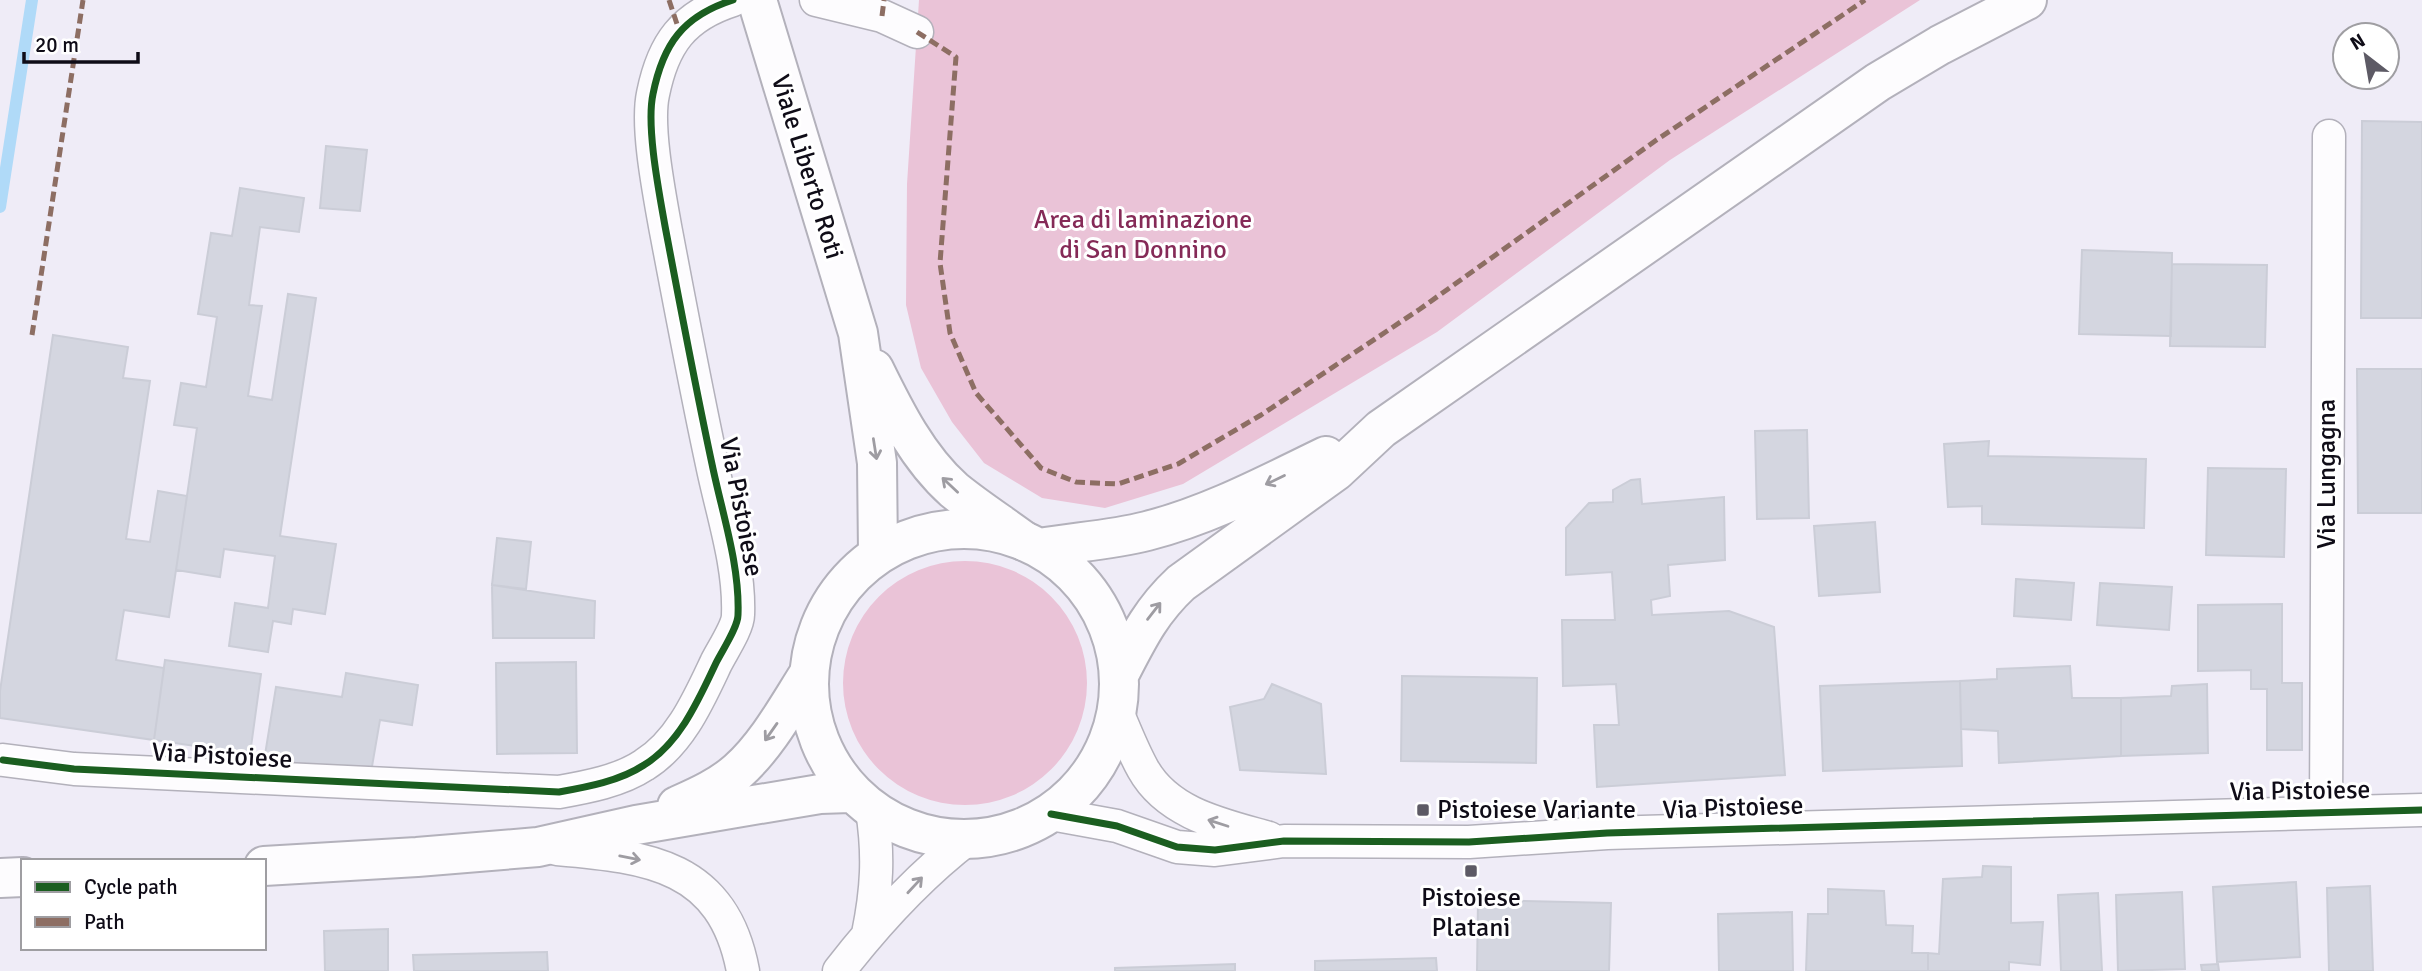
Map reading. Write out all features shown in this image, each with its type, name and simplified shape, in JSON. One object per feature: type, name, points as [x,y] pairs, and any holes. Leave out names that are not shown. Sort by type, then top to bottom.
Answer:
[{"type":"main road","name":"Viale Liberto Roti","points":[[757,0],[858,333],[896,414],[929,462],[955,490],[1032,544]]},
{"type":"main road","points":[[1121,671],[1144,624],[1181,583],[1336,471],[1381,429],[1878,82],[1940,45],[2027,0]]},
{"type":"main road","name":"Viale Liberto Roti","points":[[858,333],[877,463],[878,553]]},
{"type":"main road","points":[[1032,544],[1133,534],[1175,523],[1234,500],[1381,429]]},
{"type":"main road","name":"Via Pistoiese","points":[[266,866],[417,858],[538,847],[636,825],[820,794],[861,802],[903,826],[925,834],[970,837],[1018,828],[1051,814],[1077,793],[1107,750],[1120,719],[1121,671],[1117,651],[1085,586],[1057,558],[1032,544],[974,531],[953,531],[900,543],[878,553],[843,585],[830,606],[812,649],[808,675],[811,714],[828,762],[861,802]]},
{"type":"main road","name":"Via Pistoiese","points":[[636,825],[697,797],[736,772],[768,737],[808,675]]},
{"type":"main road","points":[[0,878],[21,877]]},
{"type":"street","name":"Via Pistoiese","points":[[3,760],[74,769],[559,792],[585,788],[645,765],[669,743],[689,717],[738,619],[736,579],[660,201],[650,115],[657,76],[666,51],[679,30],[699,14],[733,0]]},
{"type":"street","points":[[816,0],[881,16],[918,32]]},
{"type":"street","name":"Via Lungagna","points":[[2326,811],[2329,136]]},
{"type":"street","name":"Via Pistoiese","points":[[1120,719],[1144,771],[1177,804],[1214,823],[1284,841]]},
{"type":"street","points":[[861,802],[878,858],[875,896],[867,934]]},
{"type":"street","name":"Via Pistoiese","points":[[1051,814],[1117,826],[1177,847],[1215,850],[1284,841],[1469,842],[1635,832],[2422,810]]},
{"type":"street","points":[[839,971],[867,934],[936,864],[970,837]]},
{"type":"street","points":[[538,847],[626,857],[681,874],[708,894],[720,908],[730,924],[743,970]]},
{"type":"green space","name":"Area di laminazione di San Donnino","points":[[919,0],[1920,0],[1670,160],[1437,332],[1183,484],[1105,508],[1042,498],[984,463],[952,422],[921,368],[906,305],[907,184]]},
{"type":"green space","points":[[965,561],[1000,566],[1012,571],[1033,582],[1051,597],[1066,615],[1077,636],[1082,648],[1087,683],[1082,718],[1077,730],[1066,751],[1051,769],[1033,784],[1012,795],[1000,800],[965,805],[930,800],[918,795],[897,784],[879,769],[864,751],[853,730],[848,718],[843,683],[848,648],[853,636],[864,615],[879,597],[897,582],[918,571],[930,566]]},
{"type":"building","points":[[2362,121],[2422,122],[2422,318],[2361,318]]},
{"type":"building","points":[[326,146],[367,150],[360,211],[320,208]]},
{"type":"building","points":[[240,188],[304,198],[299,232],[260,227],[249,305],[262,306],[248,396],[272,400],[288,294],[316,298],[280,536],[336,544],[325,614],[293,609],[291,624],[273,621],[268,652],[229,646],[235,603],[268,608],[275,556],[224,549],[220,577],[176,570],[197,428],[174,425],[181,383],[206,387],[217,317],[198,314],[211,233],[232,236]]},
{"type":"building","points":[[2082,250],[2172,253],[2171,336],[2079,334]]},
{"type":"building","points":[[2172,264],[2267,265],[2265,347],[2170,346]]},
{"type":"building","points":[[53,335],[128,347],[123,378],[150,381],[126,539],[150,542],[158,491],[187,496],[169,617],[124,610],[116,660],[164,668],[154,740],[0,718],[0,691]]},
{"type":"building","points":[[2357,369],[2422,369],[2422,513],[2358,513]]},
{"type":"building","points":[[1807,430],[1809,518],[1757,519],[1755,431]]},
{"type":"building","points":[[1989,441],[1988,456],[2146,459],[2144,528],[1982,524],[1982,506],[1948,507],[1944,444]]},
{"type":"building","points":[[2208,468],[2286,469],[2284,557],[2206,555]]},
{"type":"building","points":[[1640,479],[1642,504],[1724,497],[1725,560],[1668,565],[1670,596],[1651,600],[1652,615],[1729,611],[1774,627],[1785,775],[1597,787],[1594,725],[1619,725],[1616,684],[1563,686],[1562,620],[1615,620],[1612,572],[1566,575],[1566,528],[1589,503],[1613,502],[1613,490],[1631,480]]},
{"type":"building","points":[[1875,522],[1880,592],[1819,596],[1814,526]]},
{"type":"building","points":[[497,538],[531,542],[526,589],[492,585]]},
{"type":"building","points":[[2016,579],[2074,583],[2071,620],[2014,616]]},
{"type":"building","points":[[2100,583],[2172,587],[2169,630],[2097,625]]},
{"type":"building","points":[[492,585],[595,601],[594,638],[493,638]]},
{"type":"building","points":[[2282,604],[2282,683],[2302,683],[2302,750],[2267,750],[2267,689],[2251,689],[2251,670],[2198,671],[2198,605]]},
{"type":"building","points":[[165,660],[261,674],[250,754],[154,740]]},
{"type":"building","points":[[576,662],[577,753],[497,754],[496,663]]},
{"type":"building","points":[[2070,666],[2072,698],[2121,698],[2121,756],[1999,763],[1998,731],[1961,729],[1960,681],[1997,679],[1997,669]]},
{"type":"building","points":[[346,673],[418,685],[412,725],[380,720],[370,778],[264,761],[276,687],[342,697]]},
{"type":"building","points":[[1402,676],[1537,678],[1536,763],[1401,761]]},
{"type":"building","points":[[1960,681],[1962,766],[1823,771],[1820,686]]},
{"type":"building","points":[[1272,684],[1321,704],[1326,774],[1240,770],[1230,707],[1264,699]]},
{"type":"building","points":[[2207,684],[2208,753],[2121,756],[2121,698],[2171,696],[2172,686]]},
{"type":"building","points":[[1983,866],[2011,867],[2011,923],[2043,922],[2040,965],[2009,962],[2009,971],[1928,971],[1928,953],[1939,954],[1943,879],[1982,877]]},
{"type":"building","points":[[2296,882],[2300,957],[2217,962],[2213,887]]},
{"type":"building","points":[[2370,886],[2373,971],[2329,971],[2327,888]]},
{"type":"building","points":[[1828,889],[1884,891],[1886,925],[1913,926],[1912,953],[1928,953],[1928,971],[1806,971],[1808,914],[1828,914]]},
{"type":"building","points":[[2182,892],[2185,969],[2118,971],[2116,895]]},
{"type":"building","points":[[2098,893],[2102,971],[2061,971],[2058,895]]},
{"type":"building","points":[[1478,900],[1611,903],[1609,971],[1477,971]]},
{"type":"building","points":[[1792,912],[1793,971],[1719,971],[1718,914]]},
{"type":"building","points":[[388,929],[388,971],[325,971],[324,931]]},
{"type":"building","points":[[547,952],[548,971],[414,971],[413,955]]},
{"type":"building","points":[[1436,958],[1437,971],[1315,971],[1315,961]]},
{"type":"building","points":[[1235,964],[1235,971],[1115,971],[1115,968]]},
{"type":"building","points":[[2218,964],[2219,971],[2202,971],[2201,965]]},
{"type":"waterway","points":[[0,207],[32,0]]},
{"type":"marked path","points":[[32,335],[83,0]]},
{"type":"marked path","points":[[669,0],[679,30]]},
{"type":"marked path","points":[[882,16],[884,0]]},
{"type":"marked path","points":[[917,32],[956,57],[940,263],[950,333],[976,393],[1041,468],[1076,482],[1118,484],[1178,464],[1261,415],[1420,309],[1655,141],[1865,0]]},
{"type":"cycle path","points":[[3,760],[74,769],[559,792],[614,779],[635,771],[668,745],[687,719],[733,632],[738,615],[738,596],[733,558],[662,212],[652,141],[651,107],[657,76],[678,34],[701,14],[733,0]]},
{"type":"cycle path","points":[[1051,814],[1117,826],[1177,847],[1215,850],[1284,841],[1469,842],[1607,833],[2422,810]]},
{"type":"place","name":"Pistoiese Variante","points":[[1423,810]]},
{"type":"place","name":"Pistoiese Platani","points":[[1471,871]]}]
